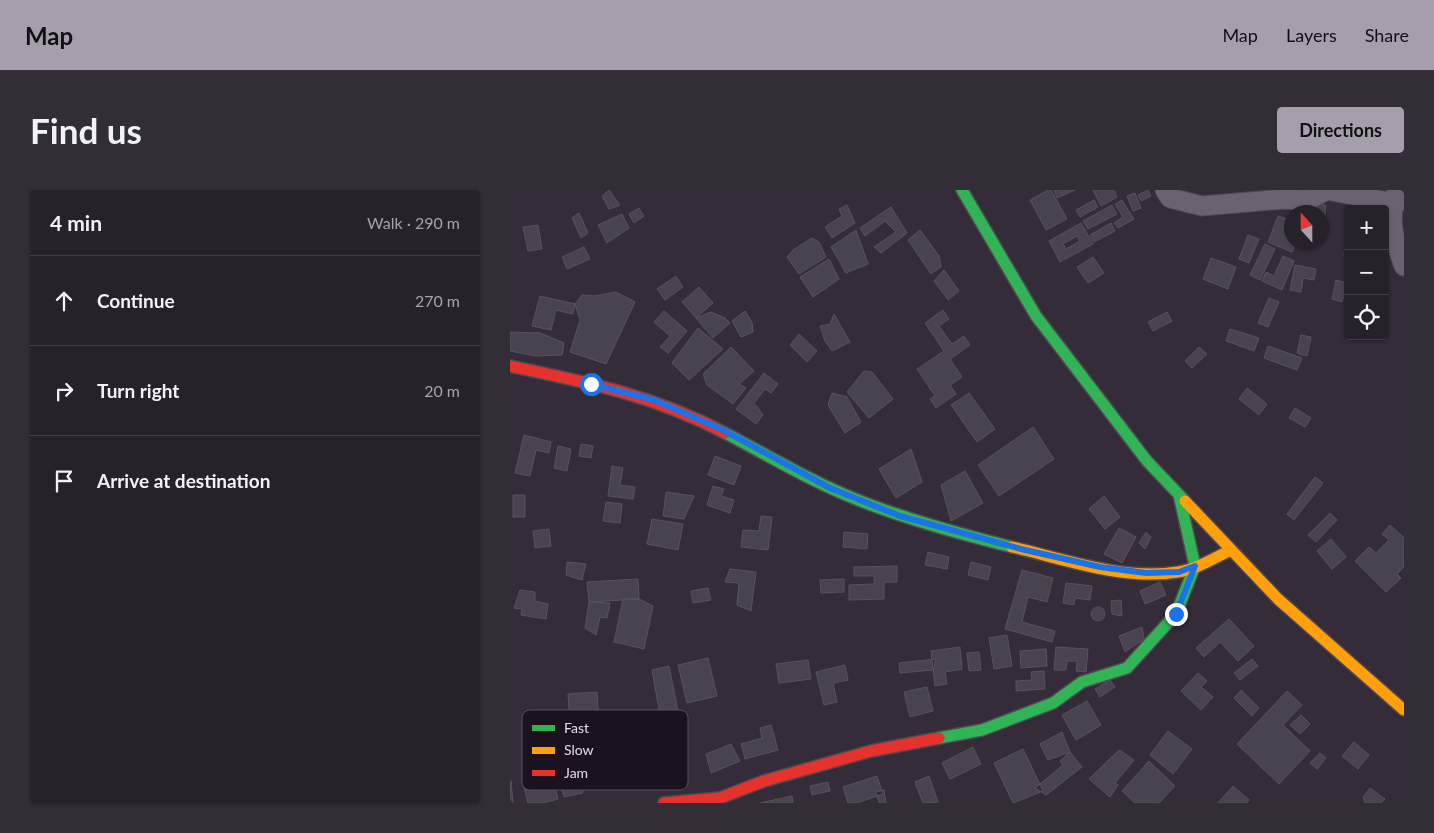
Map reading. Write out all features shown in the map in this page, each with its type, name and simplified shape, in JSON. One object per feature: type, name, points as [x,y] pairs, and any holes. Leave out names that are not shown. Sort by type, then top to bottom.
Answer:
[{"type":"main road","points":[[962,190],[1036,316],[1147,461],[1278,599],[1404,710]]},
{"type":"main road","points":[[510,366],[654,400],[723,430],[830,488],[900,516],[1021,549],[1100,567],[1154,573],[1179,572],[1231,550]]},
{"type":"main road","points":[[664,803],[720,798],[764,781],[870,751],[982,730],[1053,703],[1082,682],[1127,668],[1176,614],[1195,566],[1179,495]]},
{"type":"street","points":[[1165,190],[1170,198],[1202,206],[1283,199],[1308,200],[1327,190],[1398,198],[1392,235],[1404,266]]},
{"type":"building","points":[[609,190],[620,205],[609,209],[602,196]]},
{"type":"building","points":[[1051,190],[1067,219],[1046,230],[1030,200]]},
{"type":"building","points":[[1054,190],[1075,190],[1057,198]]},
{"type":"building","points":[[1093,190],[1114,190],[1117,197],[1101,206]]},
{"type":"building","points":[[1148,190],[1151,196],[1141,201],[1138,195]]},
{"type":"building","points":[[1135,193],[1141,208],[1133,211],[1127,196]]},
{"type":"building","points":[[1094,200],[1098,207],[1080,217],[1076,210]]},
{"type":"building","points":[[1122,200],[1134,219],[1118,228],[1114,223],[1123,217],[1115,204]]},
{"type":"building","points":[[847,205],[855,223],[832,238],[825,227],[842,216],[839,209]]},
{"type":"building","points":[[1112,205],[1117,214],[1088,229],[1083,221]]},
{"type":"building","points":[[891,207],[907,233],[881,253],[874,247],[896,232],[885,221],[865,236],[860,228]]},
{"type":"building","points":[[639,208],[644,216],[634,223],[629,214]]},
{"type":"building","points":[[579,213],[588,233],[581,238],[572,218]]},
{"type":"building","points":[[622,214],[629,228],[607,243],[598,225]]},
{"type":"building","points":[[1278,216],[1284,218],[1284,249],[1268,242]]},
{"type":"building","points":[[1081,223],[1093,244],[1060,262],[1049,241]],"holes":[[[1077,236],[1080,241],[1066,249],[1063,244]]]},
{"type":"building","points":[[1111,223],[1115,231],[1094,242],[1090,235]]},
{"type":"building","points":[[538,225],[542,249],[528,251],[523,227]]},
{"type":"building","points":[[856,230],[868,264],[846,273],[831,247]]},
{"type":"building","points":[[920,230],[939,256],[941,267],[931,274],[908,240]]},
{"type":"building","points":[[1248,235],[1259,239],[1249,263],[1239,259]]},
{"type":"building","points":[[812,238],[819,242],[826,257],[799,274],[787,257],[793,250]]},
{"type":"building","points":[[1265,244],[1275,249],[1260,280],[1250,275]]},
{"type":"building","points":[[584,247],[590,259],[567,269],[562,257]]},
{"type":"building","points":[[1283,256],[1294,261],[1282,290],[1262,281],[1266,272],[1274,276]]},
{"type":"building","points":[[1093,257],[1104,273],[1088,283],[1077,267]]},
{"type":"building","points":[[1211,258],[1236,267],[1228,289],[1203,279]]},
{"type":"building","points":[[829,259],[839,279],[813,297],[800,277]]},
{"type":"building","points":[[1295,265],[1316,269],[1314,280],[1303,278],[1301,292],[1290,290]]},
{"type":"building","points":[[944,270],[959,291],[948,300],[934,281]]},
{"type":"building","points":[[676,276],[683,287],[665,300],[657,289]]},
{"type":"building","points":[[1336,280],[1344,282],[1342,302],[1332,299]]},
{"type":"building","points":[[699,287],[713,303],[696,318],[682,302]]},
{"type":"building","points":[[616,292],[635,302],[606,364],[570,352],[580,320],[575,304],[582,295],[595,296]]},
{"type":"building","points":[[540,296],[575,304],[573,314],[556,310],[551,330],[532,326]]},
{"type":"building","points":[[1269,298],[1279,302],[1268,327],[1258,323]]},
{"type":"building","points":[[943,310],[949,319],[939,326],[952,344],[964,336],[970,345],[950,359],[962,377],[950,385],[956,394],[936,408],[930,399],[935,396],[917,369],[944,351],[925,323]]},
{"type":"building","points":[[664,311],[687,331],[668,353],[660,347],[670,336],[654,322]]},
{"type":"building","points":[[745,311],[752,322],[753,332],[741,337],[732,321]]},
{"type":"building","points":[[711,312],[725,318],[730,323],[713,338],[696,318]]},
{"type":"building","points":[[1167,312],[1172,321],[1153,331],[1148,322]]},
{"type":"building","points":[[834,314],[850,342],[832,351],[825,341],[820,326],[830,324]]},
{"type":"building","points":[[698,328],[723,349],[689,380],[672,363]]},
{"type":"building","points":[[1230,329],[1259,338],[1254,351],[1226,341]]},
{"type":"building","points":[[510,332],[540,333],[564,343],[562,355],[536,356],[510,351]]},
{"type":"building","points":[[799,334],[817,351],[807,362],[790,345]]},
{"type":"building","points":[[1301,335],[1311,337],[1307,356],[1297,353]]},
{"type":"building","points":[[1268,346],[1302,358],[1297,370],[1264,358]]},
{"type":"building","points":[[731,347],[754,371],[739,384],[746,388],[733,404],[707,385],[703,374]]},
{"type":"building","points":[[1199,347],[1207,354],[1192,368],[1185,361]]},
{"type":"building","points":[[864,371],[872,372],[893,399],[869,418],[847,392]]},
{"type":"building","points":[[764,373],[778,384],[771,393],[765,389],[754,403],[763,415],[756,424],[736,409]]},
{"type":"building","points":[[1247,388],[1267,404],[1259,415],[1239,399]]},
{"type":"building","points":[[832,393],[847,397],[861,422],[845,433],[828,405]]},
{"type":"building","points":[[969,393],[995,429],[977,442],[951,405]]},
{"type":"building","points":[[1295,408],[1311,418],[1305,427],[1289,418]]},
{"type":"building","points":[[1033,427],[1054,459],[999,496],[978,465]]},
{"type":"building","points":[[524,435],[551,442],[549,453],[536,450],[530,476],[515,473]]},
{"type":"building","points":[[581,444],[593,446],[591,458],[579,456]]},
{"type":"building","points":[[558,446],[571,449],[567,471],[554,468]]},
{"type":"building","points":[[911,449],[922,482],[896,498],[879,469]]},
{"type":"building","points":[[715,456],[741,466],[734,485],[708,475]]},
{"type":"building","points":[[612,466],[623,468],[620,485],[635,487],[633,499],[608,496]]},
{"type":"building","points":[[965,471],[983,503],[951,521],[941,485]]},
{"type":"building","points":[[1315,477],[1323,483],[1294,520],[1287,514]]},
{"type":"building","points":[[713,486],[724,489],[721,496],[734,500],[730,513],[707,505]]},
{"type":"building","points":[[666,492],[694,496],[684,519],[663,516]]},
{"type":"building","points":[[513,495],[525,495],[525,517],[513,517]]},
{"type":"building","points":[[1104,496],[1120,517],[1105,529],[1089,509]]},
{"type":"building","points":[[606,502],[622,504],[620,523],[603,521]]},
{"type":"building","points":[[1330,513],[1337,520],[1316,542],[1308,535]]},
{"type":"building","points":[[761,516],[772,517],[768,550],[741,547],[743,530],[759,531]]},
{"type":"building","points":[[652,519],[683,524],[678,550],[647,544]]},
{"type":"building","points":[[1390,525],[1404,538],[1404,567],[1397,574],[1401,578],[1386,592],[1355,561],[1369,547],[1376,553],[1389,540],[1382,534]]},
{"type":"building","points":[[1119,528],[1136,537],[1122,563],[1104,554]]},
{"type":"building","points":[[549,529],[551,546],[535,548],[533,531]]},
{"type":"building","points":[[844,532],[868,534],[867,549],[843,547]]},
{"type":"building","points":[[1146,532],[1151,537],[1145,549],[1139,543]]},
{"type":"building","points":[[1331,539],[1346,557],[1332,569],[1317,551]]},
{"type":"building","points":[[928,552],[949,557],[947,569],[925,565]]},
{"type":"building","points":[[567,562],[586,564],[582,580],[566,575]]},
{"type":"building","points":[[971,562],[991,567],[988,580],[968,575]]},
{"type":"building","points":[[897,566],[897,582],[884,582],[884,599],[849,600],[849,585],[874,584],[874,576],[854,576],[854,567]]},
{"type":"building","points":[[730,569],[756,572],[751,611],[737,605],[739,583],[725,582]]},
{"type":"building","points":[[1022,570],[1053,578],[1047,602],[1028,597],[1022,622],[1055,631],[1052,642],[1005,629]]},
{"type":"building","points":[[638,579],[639,599],[589,602],[587,582]]},
{"type":"building","points":[[844,579],[844,592],[821,593],[820,580]]},
{"type":"building","points":[[1160,582],[1166,595],[1145,604],[1140,591]]},
{"type":"building","points":[[1066,583],[1092,586],[1090,600],[1075,598],[1074,605],[1063,603]]},
{"type":"building","points":[[708,588],[711,600],[693,603],[691,591]]},
{"type":"building","points":[[520,590],[535,592],[535,601],[548,604],[546,619],[521,615],[522,609],[514,608]]},
{"type":"building","points":[[623,599],[639,599],[653,606],[644,649],[614,642]]},
{"type":"building","points":[[1121,600],[1122,616],[1112,614],[1111,601]]},
{"type":"building","points":[[589,602],[610,603],[607,618],[600,617],[596,635],[585,628]]},
{"type":"building","points":[[1095,607],[1101,607],[1105,614],[1101,621],[1095,621],[1091,617],[1091,611]]},
{"type":"building","points":[[1229,619],[1254,646],[1238,661],[1220,642],[1204,657],[1196,648]]},
{"type":"building","points":[[1142,627],[1144,639],[1125,652],[1119,636]]},
{"type":"building","points":[[1007,635],[1012,666],[994,669],[989,638]]},
{"type":"building","points":[[960,647],[962,669],[945,672],[947,684],[935,686],[931,651]]},
{"type":"building","points":[[1056,647],[1088,649],[1086,672],[1076,671],[1077,661],[1067,661],[1066,670],[1054,670]]},
{"type":"building","points":[[1046,649],[1047,666],[1021,668],[1020,651]]},
{"type":"building","points":[[979,652],[981,670],[969,671],[967,653]]},
{"type":"building","points":[[708,658],[717,696],[687,703],[678,665]]},
{"type":"building","points":[[936,659],[933,670],[900,673],[899,663]]},
{"type":"building","points":[[1252,659],[1258,666],[1240,680],[1234,673]]},
{"type":"building","points":[[808,660],[811,679],[779,683],[776,664]]},
{"type":"building","points":[[845,665],[848,680],[833,683],[837,702],[824,705],[816,672]]},
{"type":"building","points":[[669,666],[678,710],[659,710],[652,670]]},
{"type":"building","points":[[1044,671],[1045,689],[1016,691],[1016,681],[1032,680],[1031,672]]},
{"type":"building","points":[[1198,673],[1207,681],[1201,687],[1213,697],[1201,710],[1181,691]]},
{"type":"building","points":[[1110,680],[1115,687],[1100,697],[1095,689]]},
{"type":"building","points":[[927,687],[933,711],[910,717],[904,692]]},
{"type":"building","points":[[1241,690],[1259,708],[1252,716],[1234,698]]},
{"type":"building","points":[[1287,691],[1302,705],[1283,725],[1310,751],[1279,784],[1237,744]]},
{"type":"building","points":[[597,692],[598,710],[569,710],[568,694]]},
{"type":"building","points":[[1087,701],[1101,725],[1076,740],[1062,715]]},
{"type":"building","points":[[1301,715],[1310,724],[1300,734],[1290,725]]},
{"type":"building","points":[[771,725],[778,750],[745,759],[741,744],[762,738],[760,728]]},
{"type":"building","points":[[1168,731],[1192,749],[1173,774],[1150,755]]},
{"type":"building","points":[[1062,732],[1070,752],[1048,760],[1040,744]]},
{"type":"building","points":[[1354,742],[1369,755],[1358,769],[1342,756]]},
{"type":"building","points":[[731,744],[740,761],[711,773],[706,754]]},
{"type":"building","points":[[973,747],[981,764],[950,779],[942,763]]},
{"type":"building","points":[[1023,749],[1043,791],[1013,803],[994,763]]},
{"type":"building","points":[[1119,750],[1134,760],[1115,783],[1118,785],[1110,797],[1089,779]]},
{"type":"building","points":[[1070,752],[1082,767],[1046,795],[1035,788],[1063,765],[1060,761]]},
{"type":"building","points":[[1320,753],[1326,758],[1317,769],[1310,763]]},
{"type":"building","points":[[1149,761],[1175,786],[1159,803],[1135,803],[1122,791]]},
{"type":"building","points":[[877,776],[883,794],[857,803],[848,803],[843,787]]},
{"type":"building","points":[[929,776],[938,802],[923,803],[915,782]]},
{"type":"building","points":[[511,781],[513,803],[510,803]]},
{"type":"building","points":[[828,782],[830,791],[812,795],[810,786]]},
{"type":"building","points":[[1233,786],[1249,800],[1247,803],[1218,803]]},
{"type":"building","points":[[1370,788],[1385,799],[1381,803],[1365,803],[1363,797]]},
{"type":"building","points":[[525,790],[556,790],[558,799],[543,803],[528,803]]},
{"type":"building","points":[[562,790],[582,790],[583,793],[564,797]]},
{"type":"building","points":[[884,790],[886,803],[879,803],[876,792]]},
{"type":"building","points":[[792,796],[793,803],[760,803]]},
{"type":"traffic: fast","points":[[962,190],[1036,316],[1147,461],[1185,501]]},
{"type":"traffic: fast","points":[[725,433],[807,477],[858,500],[934,526],[1012,547]]},
{"type":"traffic: fast","points":[[939,738],[982,730],[1053,703],[1082,682],[1127,668],[1176,614],[1195,566],[1179,495]]},
{"type":"traffic: slow","points":[[1185,501],[1278,599],[1404,710]]},
{"type":"traffic: slow","points":[[1012,547],[1073,563],[1137,574],[1178,572],[1205,563],[1231,550]]},
{"type":"traffic: jam","points":[[510,366],[593,384],[647,400],[673,409],[725,433]]},
{"type":"traffic: jam","points":[[664,803],[720,798],[764,781],[871,751],[939,738]]},
{"type":"route","points":[[591,384],[654,400],[723,430],[830,488],[900,516],[1021,549],[1100,567],[1146,573],[1179,572],[1195,566],[1176,614]]}]
